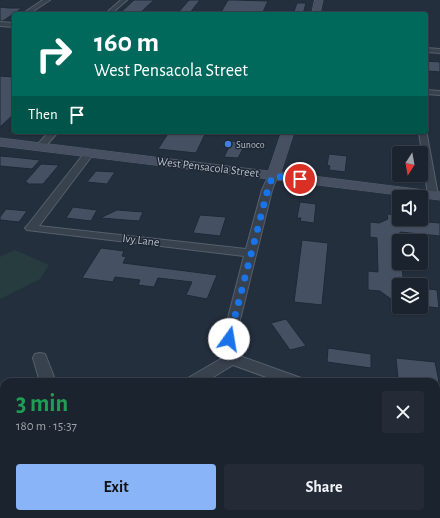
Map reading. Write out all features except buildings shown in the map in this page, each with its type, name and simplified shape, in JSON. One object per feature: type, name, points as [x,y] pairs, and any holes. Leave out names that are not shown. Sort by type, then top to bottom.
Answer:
[{"type":"main road","points":[[316,12],[319,0]]},
{"type":"main road","points":[[273,176],[287,134]]},
{"type":"main road","name":"West Pensacola Street","points":[[0,142],[436,196]]},
{"type":"street","points":[[28,12],[47,0]]},
{"type":"street","points":[[110,12],[124,0]]},
{"type":"street","points":[[428,50],[440,51]]},
{"type":"street","points":[[428,92],[440,93]]},
{"type":"street","points":[[40,147],[52,134]]},
{"type":"street","points":[[423,134],[436,196]]},
{"type":"street","name":"Ivy Lane","points":[[89,153],[31,228],[251,253]]},
{"type":"street","points":[[273,176],[267,190],[227,349],[232,359],[285,378]]},
{"type":"street","points":[[40,358],[47,378]]},
{"type":"street","points":[[199,378],[232,359]]},
{"type":"green space","points":[[15,250],[49,265],[40,279],[0,299],[0,257]]},
{"type":"place","name":"Sunoco","points":[[228,144]]},
{"type":"route","points":[[229,339],[269,185],[273,176],[300,179]]}]
